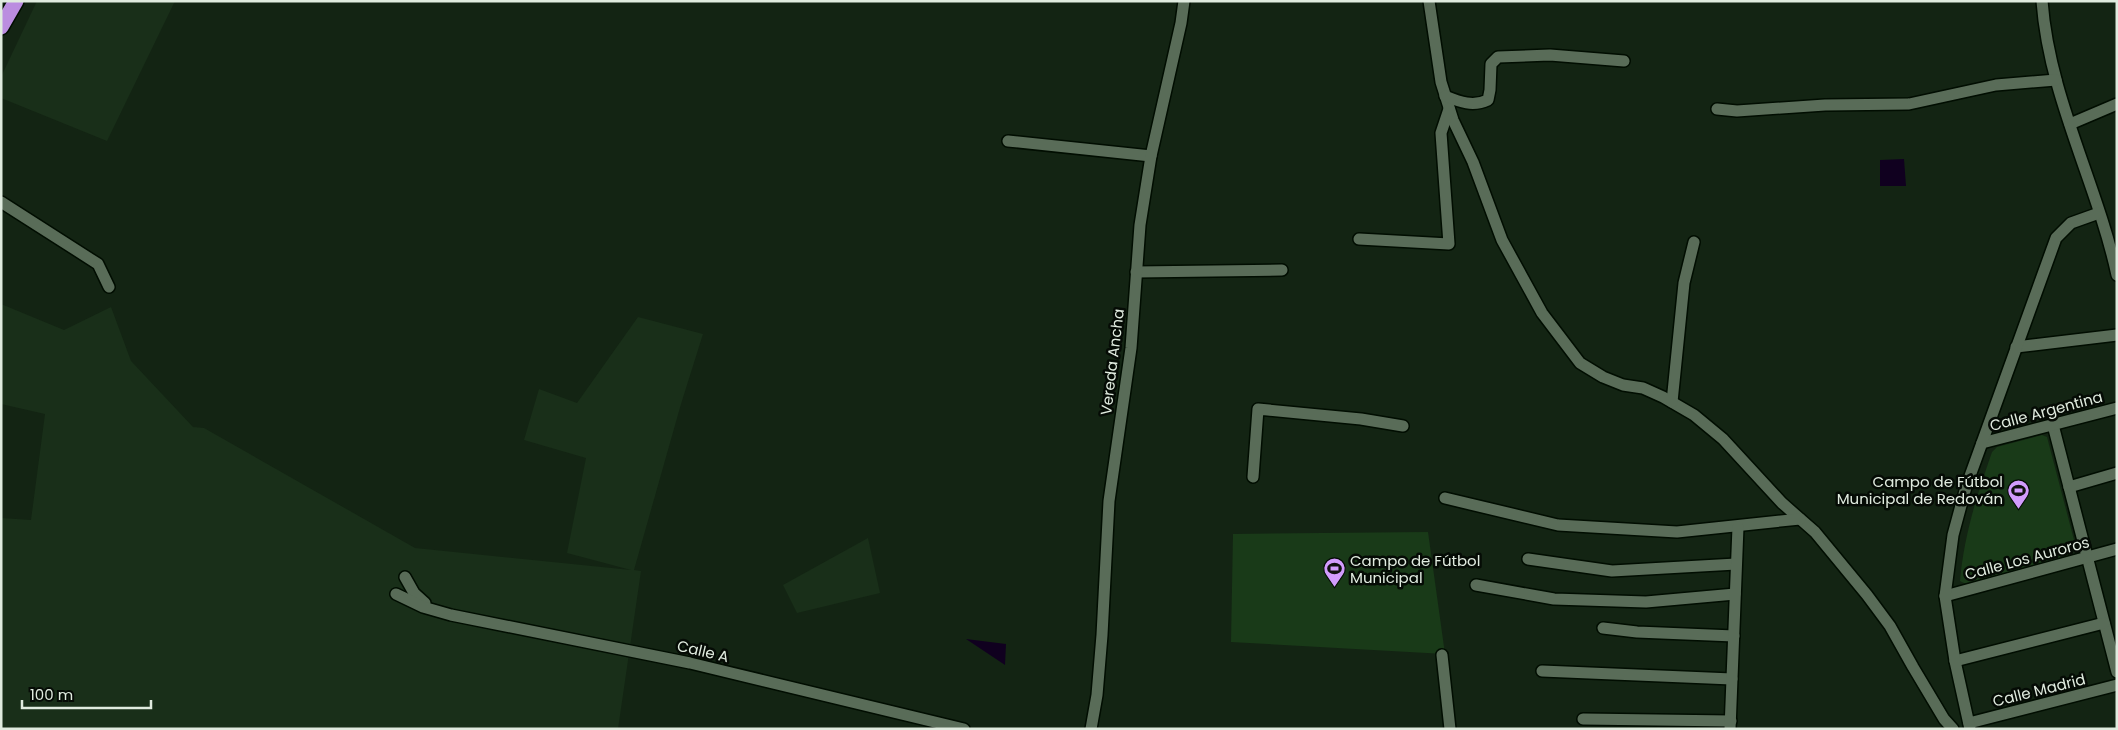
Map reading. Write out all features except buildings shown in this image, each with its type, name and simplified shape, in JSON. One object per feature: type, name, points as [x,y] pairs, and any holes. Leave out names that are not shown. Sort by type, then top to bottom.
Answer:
[{"type":"highway","points":[[1,27],[16,1]]},
{"type":"street","points":[[1,12],[8,1]]},
{"type":"street","name":"Vereda Ancha","points":[[1091,729],[1097,695],[1102,636],[1109,501],[1131,348],[1140,225],[1151,156],[1181,23],[1184,1]]},
{"type":"street","points":[[1429,1],[1438,68],[1449,109],[1473,162],[1502,240],[1542,313],[1580,362],[1603,377],[1623,385],[1643,388],[1694,415],[1723,439],[1782,503],[1815,532],[1890,626],[1944,719],[1953,729]]},
{"type":"street","points":[[2042,1],[2047,44],[2056,80],[2099,212],[2113,243],[2117,275]]},
{"type":"street","points":[[1445,96],[1463,103],[1480,103],[1488,100],[1491,64],[1498,57],[1550,55],[1624,61]]},
{"type":"street","points":[[1717,109],[1737,111],[1825,105],[1909,104],[1996,85],[2056,80]]},
{"type":"street","points":[[2070,124],[2117,104]]},
{"type":"street","points":[[1359,239],[1449,244],[1442,133],[1449,109]]},
{"type":"street","points":[[1008,141],[1151,156]]},
{"type":"street","points":[[1,202],[98,264],[109,288]]},
{"type":"street","points":[[1969,726],[1955,661],[1945,596],[1947,568],[1956,520],[2056,238],[2071,223],[2099,212]]},
{"type":"street","points":[[1672,402],[1684,283],[1694,242]]},
{"type":"street","points":[[1136,272],[1282,270]]},
{"type":"street","points":[[2016,347],[2117,336]]},
{"type":"street","name":"Calle Argentina","points":[[1982,443],[2117,408]]},
{"type":"street","points":[[1253,477],[1258,409],[1345,417],[1403,426]]},
{"type":"street","points":[[2052,425],[2104,623],[2115,656],[2117,672]]},
{"type":"street","points":[[2069,486],[2117,473]]},
{"type":"street","points":[[1445,498],[1558,525],[1677,532],[1800,519]]},
{"type":"street","points":[[1583,719],[1730,725],[1738,527]]},
{"type":"street","name":"Calle Los Auroros","points":[[1945,596],[2117,549]]},
{"type":"street","points":[[1528,559],[1612,571],[1736,564]]},
{"type":"street","points":[[406,577],[414,593],[434,610]]},
{"type":"street","points":[[1476,585],[1554,599],[1646,602],[1735,594]]},
{"type":"street","name":"Calle A","points":[[396,594],[422,607],[451,615],[700,666],[964,729]]},
{"type":"street","points":[[1955,661],[2104,623]]},
{"type":"street","points":[[1603,628],[1637,632],[1734,636]]},
{"type":"street","points":[[1442,655],[1450,729]]},
{"type":"street","points":[[1542,672],[1732,679]]},
{"type":"street","name":"Calle Madrid","points":[[1969,726],[2117,685]]},
{"type":"shaded area","points":[[37,1],[175,1],[107,141],[1,98],[1,77]]},
{"type":"shaded area","points":[[1904,159],[1906,186],[1880,186],[1880,160]]},
{"type":"shaded area","points":[[1,304],[64,330],[111,307],[131,361],[193,427],[204,428],[415,548],[631,570],[567,553],[586,458],[524,440],[539,389],[577,403],[638,317],[703,334],[634,570],[641,571],[618,729],[1,729],[1,518],[31,520],[45,414],[1,404]]},
{"type":"shaded area","name":"Campo de Fútbol Municipal de Redován","points":[[2042,435],[2047,437],[2074,540],[2066,542],[2070,555],[1966,584],[1960,581],[1972,515],[1992,452],[1997,447]]},
{"type":"shaded area","name":"Campo de Fútbol Municipal","points":[[1428,532],[1445,654],[1231,642],[1233,534]]},
{"type":"shaded area","points":[[868,538],[880,593],[797,613],[783,585]]},
{"type":"shaded area","points":[[966,639],[1006,644],[1005,665]]},
{"type":"place","name":"Campo de Fútbol Municipal de Redován","points":[[2019,509]]},
{"type":"place","name":"Campo de Fútbol Municipal","points":[[1334,588]]}]
